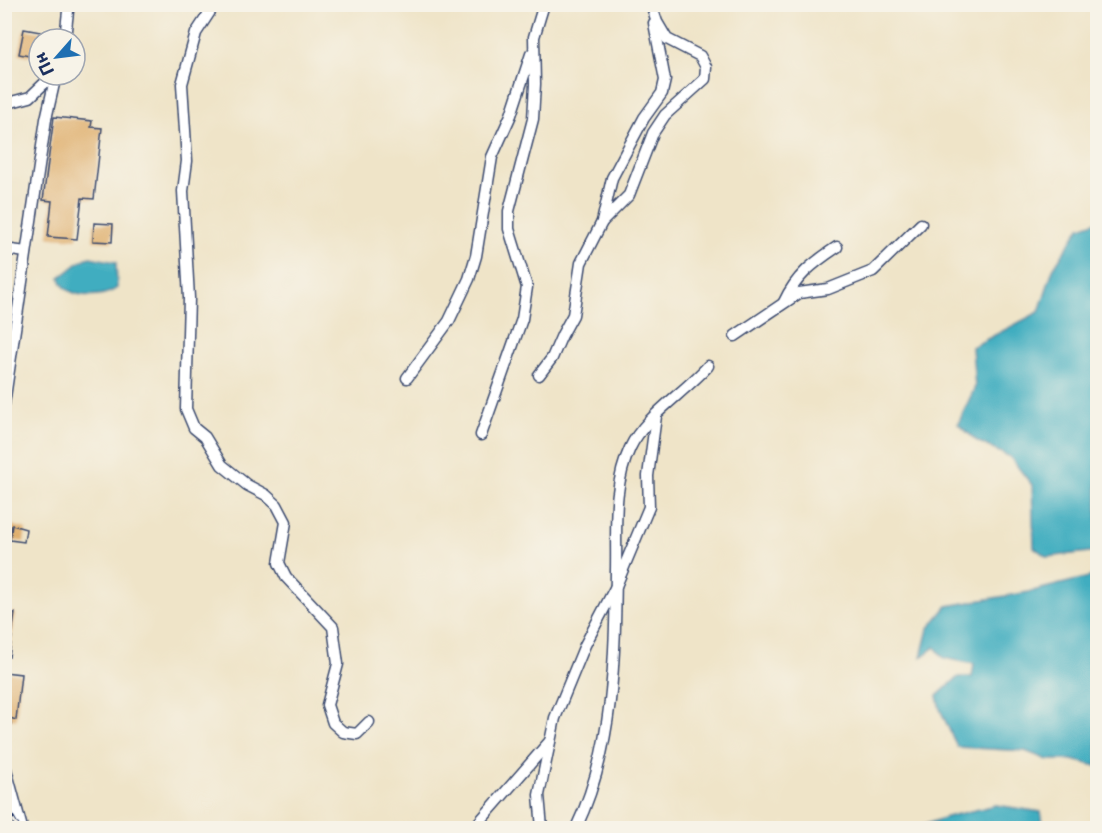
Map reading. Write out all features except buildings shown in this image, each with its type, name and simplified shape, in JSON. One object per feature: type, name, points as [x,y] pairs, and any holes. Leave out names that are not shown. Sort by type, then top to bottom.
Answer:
[{"type":"lane","points":[[215,4],[196,33],[182,84],[187,161],[183,191],[189,298],[186,409],[194,428],[205,437],[222,465],[266,495],[277,505],[286,522],[279,563],[286,577],[333,627],[338,664],[327,705],[333,723],[344,732],[357,734],[369,722]]},
{"type":"lane","points":[[481,435],[522,319],[527,287],[509,229],[509,211],[533,119],[536,84],[534,37],[544,4]]},
{"type":"lane","points":[[602,222],[629,195],[653,133],[665,115],[705,79],[706,67],[700,56],[667,39],[650,5]]},
{"type":"lane","points":[[539,375],[552,358],[573,315],[581,263],[602,222],[612,178],[644,118],[662,93],[665,80],[650,5]]},
{"type":"lane","points":[[66,27],[68,7]]},
{"type":"lane","points":[[407,378],[449,321],[469,279],[476,256],[492,157],[511,115],[533,48]]},
{"type":"lane","points":[[4,104],[30,97],[41,87]]},
{"type":"lane","points":[[4,404],[52,87]]},
{"type":"lane","points":[[735,336],[799,293],[828,289],[873,271],[921,224]]},
{"type":"lane","points":[[782,305],[792,284],[808,266],[837,247]]},
{"type":"lane","points":[[4,249],[26,252]]},
{"type":"lane","points":[[576,828],[591,798],[609,712],[616,586],[615,515],[620,478],[630,449],[642,428],[708,366]]},
{"type":"lane","points":[[542,828],[539,795],[555,718],[585,645],[616,586],[649,507],[648,476],[656,416]]},
{"type":"lane","points":[[6,723],[4,761],[22,828]]},
{"type":"lane","points":[[474,828],[550,741]]},
{"type":"water","points":[[1097,221],[1097,551],[1047,557],[1034,547],[1032,485],[1010,457],[977,441],[958,424],[975,387],[972,347],[1039,312],[1053,269],[1080,227]]},
{"type":"water","points":[[90,257],[116,262],[117,288],[103,294],[84,295],[68,290],[63,285],[60,277]]},
{"type":"water","points":[[1097,575],[1097,766],[1072,760],[1048,760],[1025,751],[957,747],[940,709],[937,696],[958,677],[972,677],[974,664],[944,658],[935,647],[921,657],[928,629],[947,606],[1029,592]]},
{"type":"water","points":[[996,805],[1041,812],[1044,828],[916,828],[946,817]]},
{"type":"railway","points":[[4,804],[18,828]]},
{"type":"railway","points":[[4,824],[6,828]]}]
